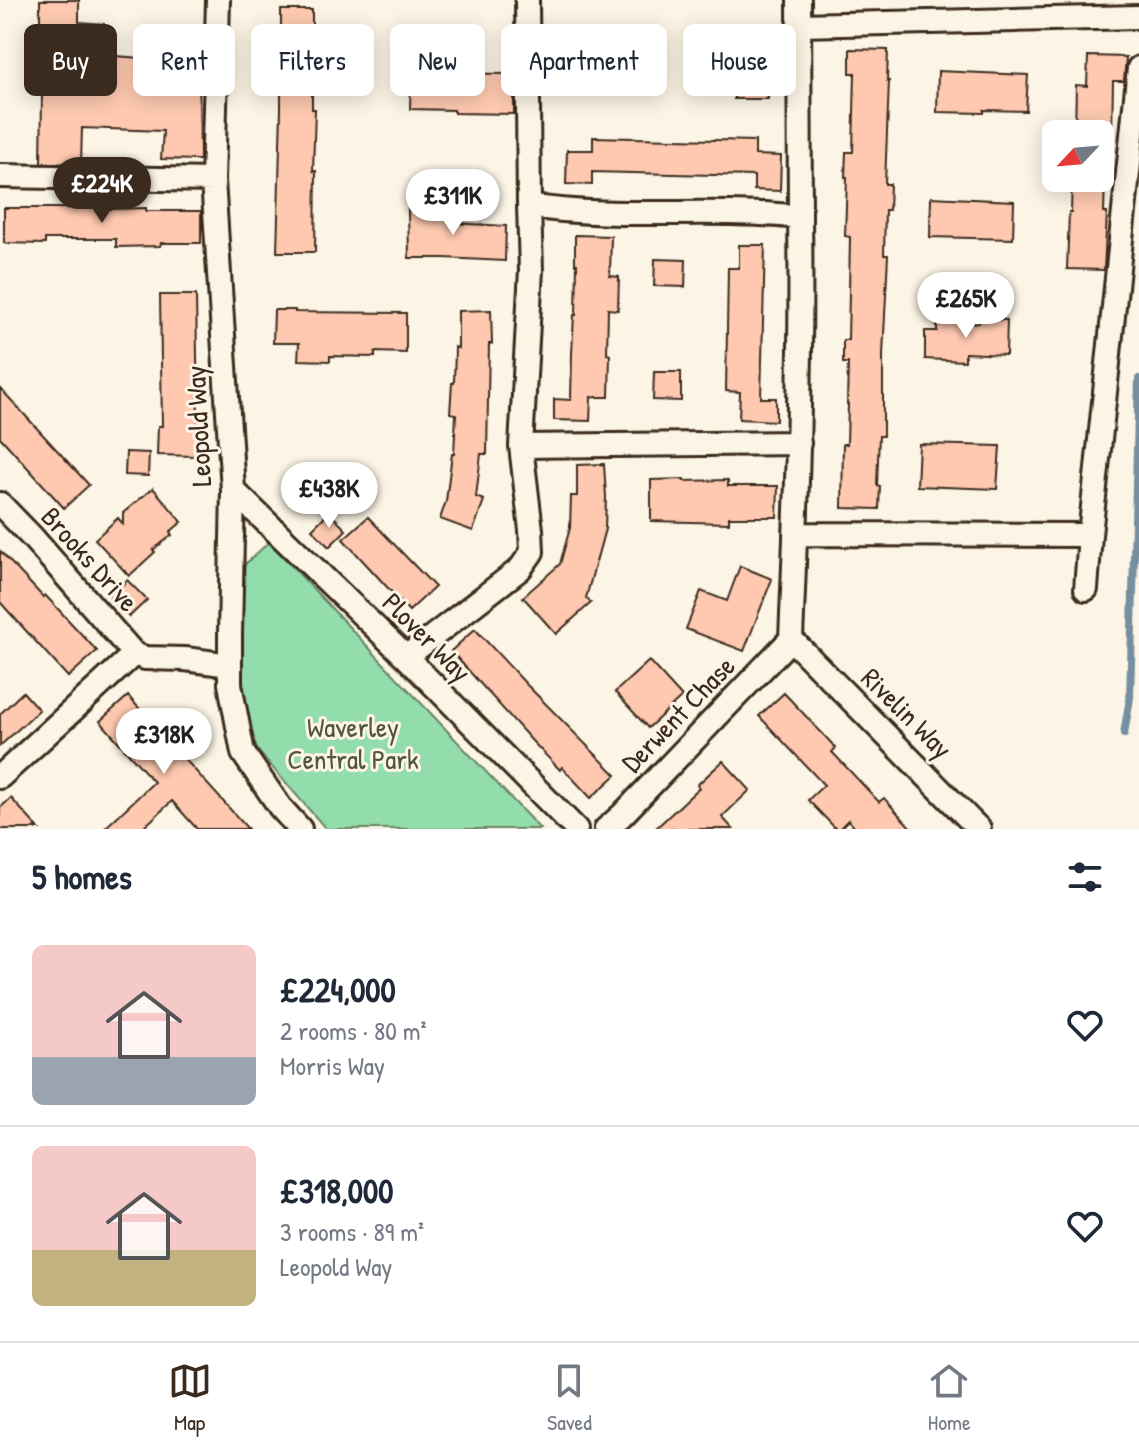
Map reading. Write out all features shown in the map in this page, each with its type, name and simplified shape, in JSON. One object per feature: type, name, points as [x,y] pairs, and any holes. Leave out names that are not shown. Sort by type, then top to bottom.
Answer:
[{"type":"street","name":"Leopold Way","points":[[218,0],[213,180],[233,490],[230,684],[243,753],[280,807],[300,829]]},
{"type":"street","points":[[406,657],[520,569],[532,552],[521,446],[531,270],[527,0]]},
{"type":"street","points":[[791,639],[801,303],[799,0]]},
{"type":"street","points":[[799,25],[1139,17]]},
{"type":"street","points":[[1086,589],[1139,68]]},
{"type":"street","points":[[0,176],[213,180]]},
{"type":"street","points":[[529,206],[564,211],[759,213],[800,217]]},
{"type":"street","points":[[521,446],[799,443]]},
{"type":"street","name":"Plover Way","points":[[233,490],[406,657],[576,829]]},
{"type":"street","name":"Brooks Drive","points":[[0,504],[134,654]]},
{"type":"street","points":[[795,534],[1090,535]]},
{"type":"street","name":"Derwent Chase","points":[[621,824],[791,639]]},
{"type":"street","name":"Rivelin Way","points":[[791,639],[979,829]]},
{"type":"street","points":[[0,777],[134,654],[145,658],[230,665]]},
{"type":"green space","name":"Waverley Central Park","points":[[269,542],[540,829],[326,829],[258,751],[244,713],[239,570]]},
{"type":"building","points":[[40,0],[79,0],[79,22],[104,24],[40,24]]},
{"type":"building","points":[[281,10],[312,10],[312,24],[281,24]]},
{"type":"building","points":[[850,49],[888,50],[885,184],[890,184],[889,210],[885,210],[884,255],[888,255],[883,436],[879,436],[877,485],[880,486],[879,509],[842,508],[843,444],[847,444],[848,404],[848,363],[843,363],[843,340],[848,340],[850,237],[845,236],[845,177],[846,152],[853,152],[855,73],[850,73]]},
{"type":"building","points":[[117,56],[133,57],[133,96],[199,96],[200,160],[161,159],[163,131],[82,128],[81,164],[41,163],[42,96],[117,96]]},
{"type":"building","points":[[1088,56],[1126,57],[1124,81],[1113,81],[1112,120],[1075,120],[1076,85],[1087,86]]},
{"type":"building","points":[[938,71],[1028,75],[1026,111],[937,112]]},
{"type":"building","points":[[485,74],[501,74],[501,96],[514,96],[514,114],[410,109],[410,96],[485,96]]},
{"type":"building","points":[[281,96],[312,96],[312,109],[315,109],[315,252],[277,252]]},
{"type":"building","points":[[734,96],[768,96],[768,99],[734,99]]},
{"type":"building","points":[[593,137],[755,141],[755,155],[781,156],[780,191],[754,190],[754,176],[592,172],[592,185],[566,184],[567,150],[593,150]]},
{"type":"building","points":[[1072,192],[1105,192],[1104,213],[1107,213],[1104,270],[1067,269]]},
{"type":"building","points":[[931,197],[1014,201],[1013,239],[930,237]]},
{"type":"building","points":[[67,203],[109,203],[109,209],[201,211],[201,243],[116,247],[116,239],[45,239],[45,244],[4,243],[4,208],[68,208]]},
{"type":"building","points":[[452,208],[453,223],[506,226],[505,261],[409,258],[408,209]]},
{"type":"building","points":[[575,235],[611,236],[610,276],[619,277],[618,310],[608,309],[609,397],[591,397],[590,421],[554,420],[554,399],[571,400],[576,315]]},
{"type":"building","points":[[739,245],[765,245],[761,398],[776,398],[776,421],[739,419],[740,392],[726,391],[728,268],[739,268]]},
{"type":"building","points":[[655,259],[686,260],[685,287],[654,286]]},
{"type":"building","points":[[160,295],[196,295],[196,456],[157,455],[158,426],[162,426]]},
{"type":"building","points":[[274,310],[406,313],[406,353],[375,352],[375,357],[330,356],[330,361],[298,360],[299,343],[273,343]]},
{"type":"building","points":[[491,310],[487,454],[481,454],[476,497],[484,500],[473,531],[440,519],[454,454],[456,414],[450,413],[455,347],[458,348],[458,311]]},
{"type":"building","points":[[979,319],[1007,320],[1006,355],[965,353],[965,361],[925,359],[925,331],[937,331],[937,322],[979,323]]},
{"type":"building","points":[[654,372],[681,372],[681,401],[653,400]]},
{"type":"building","points":[[0,388],[89,485],[64,508],[0,437]]},
{"type":"building","points":[[919,444],[1000,446],[997,489],[917,486]]},
{"type":"building","points":[[126,452],[149,453],[148,476],[125,475]]},
{"type":"building","points":[[604,464],[605,529],[586,598],[591,603],[556,634],[523,597],[560,564],[570,528],[571,496],[577,496],[577,465]]},
{"type":"building","points":[[651,480],[728,480],[728,486],[778,486],[777,517],[729,517],[729,523],[651,521]]},
{"type":"building","points":[[153,488],[182,522],[129,576],[95,539],[118,518],[123,524],[123,513]]},
{"type":"building","points":[[329,512],[346,530],[329,547],[312,529]]},
{"type":"building","points":[[368,517],[435,587],[409,611],[343,539]]},
{"type":"building","points":[[0,551],[97,651],[68,677],[0,602]]},
{"type":"building","points":[[740,566],[772,579],[744,651],[686,629],[701,591],[727,601]]},
{"type":"building","points":[[127,580],[147,600],[129,617],[110,598]]},
{"type":"building","points":[[475,629],[616,775],[591,798],[532,741],[451,651]]},
{"type":"building","points":[[649,661],[682,697],[648,728],[615,692]]},
{"type":"building","points":[[23,692],[39,710],[0,746],[0,714]]},
{"type":"building","points":[[784,693],[836,748],[832,752],[879,802],[884,798],[912,829],[856,829],[848,820],[836,829],[808,800],[824,785],[759,716]]},
{"type":"building","points":[[128,696],[248,829],[197,829],[172,801],[142,829],[104,829],[154,782],[100,721]]},
{"type":"building","points":[[723,761],[750,790],[722,817],[733,829],[655,829],[699,788],[697,785]]},
{"type":"building","points":[[11,798],[39,829],[0,829],[0,808]]},
{"type":"waterway","points":[[1124,734],[1130,698],[1139,379]]}]
